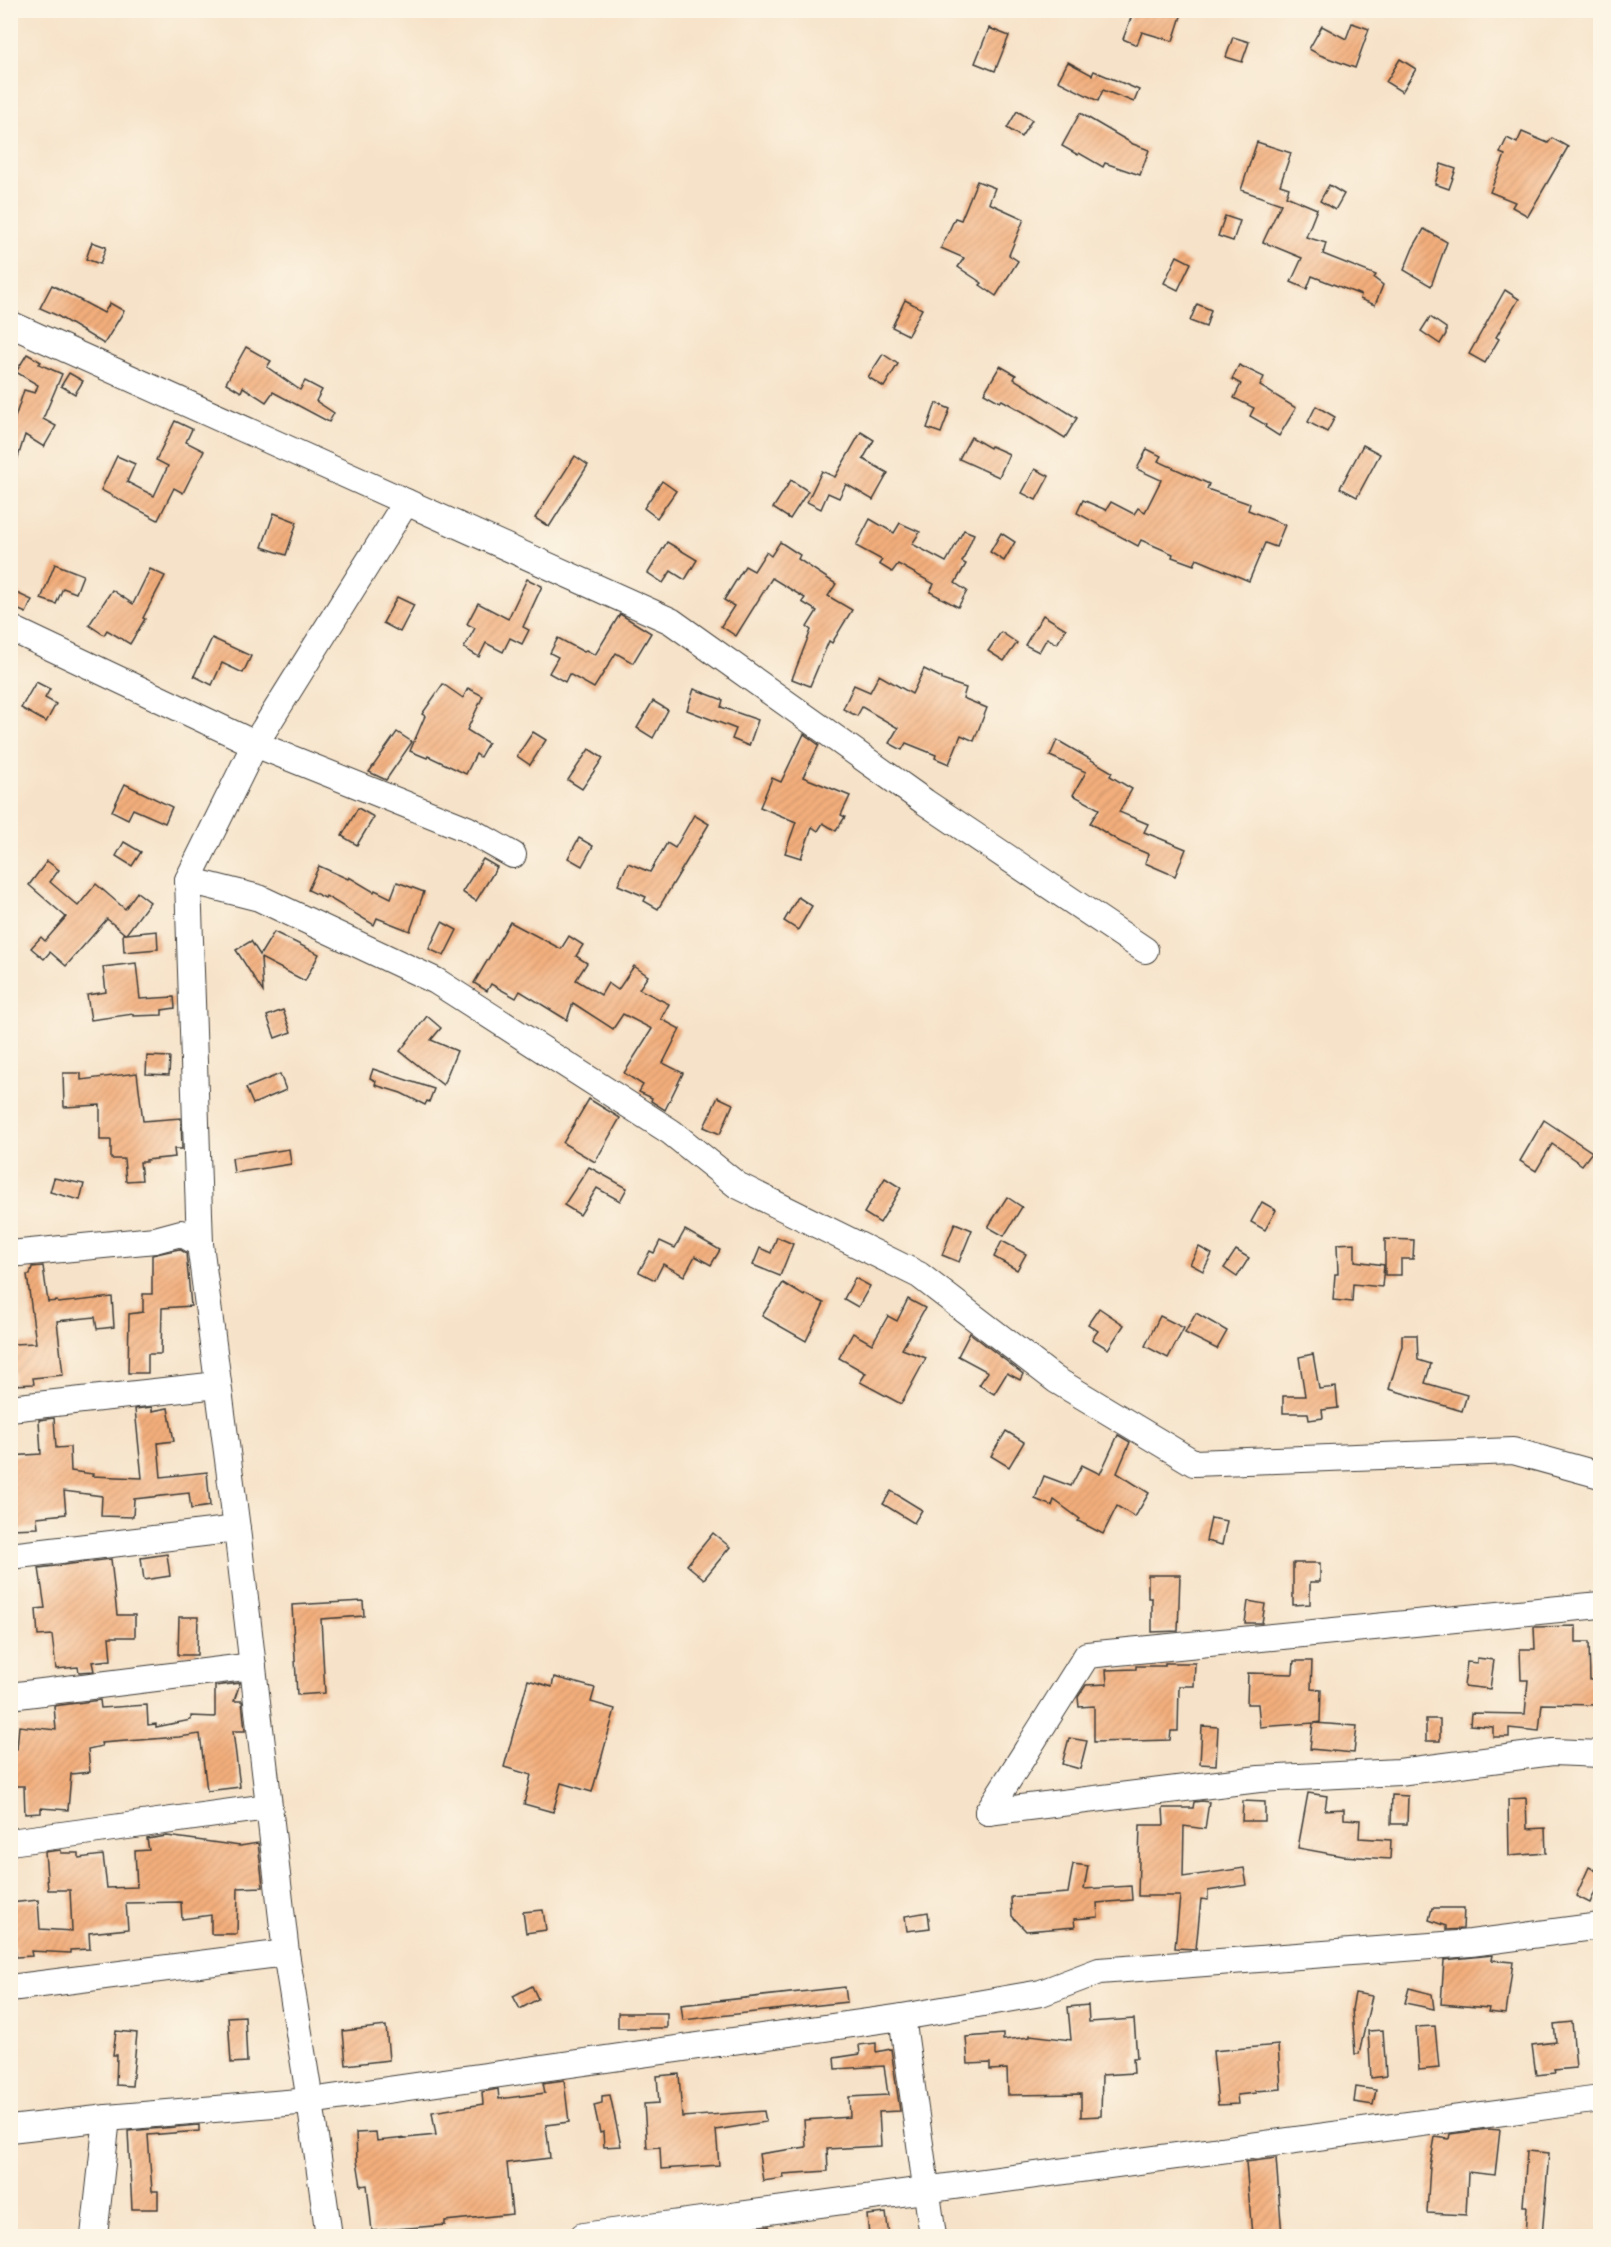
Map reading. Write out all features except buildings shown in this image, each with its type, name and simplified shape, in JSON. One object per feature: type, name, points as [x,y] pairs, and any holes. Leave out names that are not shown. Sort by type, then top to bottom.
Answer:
[{"type":"street","points":[[10,324],[671,621],[935,808],[1145,950]]},
{"type":"street","points":[[329,2236],[286,1953],[237,1529],[200,1244],[188,880],[255,744],[406,502]]},
{"type":"street","points":[[10,628],[255,744],[467,829],[513,855]]},
{"type":"street","points":[[188,880],[259,898],[436,981],[671,1132],[737,1185],[919,1275],[1056,1380],[1194,1463],[1513,1451],[1600,1475]]},
{"type":"street","points":[[10,1254],[155,1240],[181,1233],[200,1244]]},
{"type":"street","points":[[10,1408],[218,1385]]},
{"type":"street","points":[[10,1556],[237,1529]]},
{"type":"street","points":[[1600,1605],[1087,1655],[988,1812],[1259,1779],[1399,1772],[1553,1752],[1600,1754]]},
{"type":"street","points":[[10,1696],[253,1666]]},
{"type":"street","points":[[10,1842],[268,1807]]},
{"type":"street","points":[[10,2129],[107,2118],[310,2101],[902,2017],[1041,1993],[1099,1971],[1471,1943],[1600,1926]]},
{"type":"street","points":[[10,1988],[286,1953]]},
{"type":"street","points":[[902,2017],[933,2236]]},
{"type":"street","points":[[583,2236],[1600,2099]]},
{"type":"street","points":[[94,2236],[107,2118]]}]
